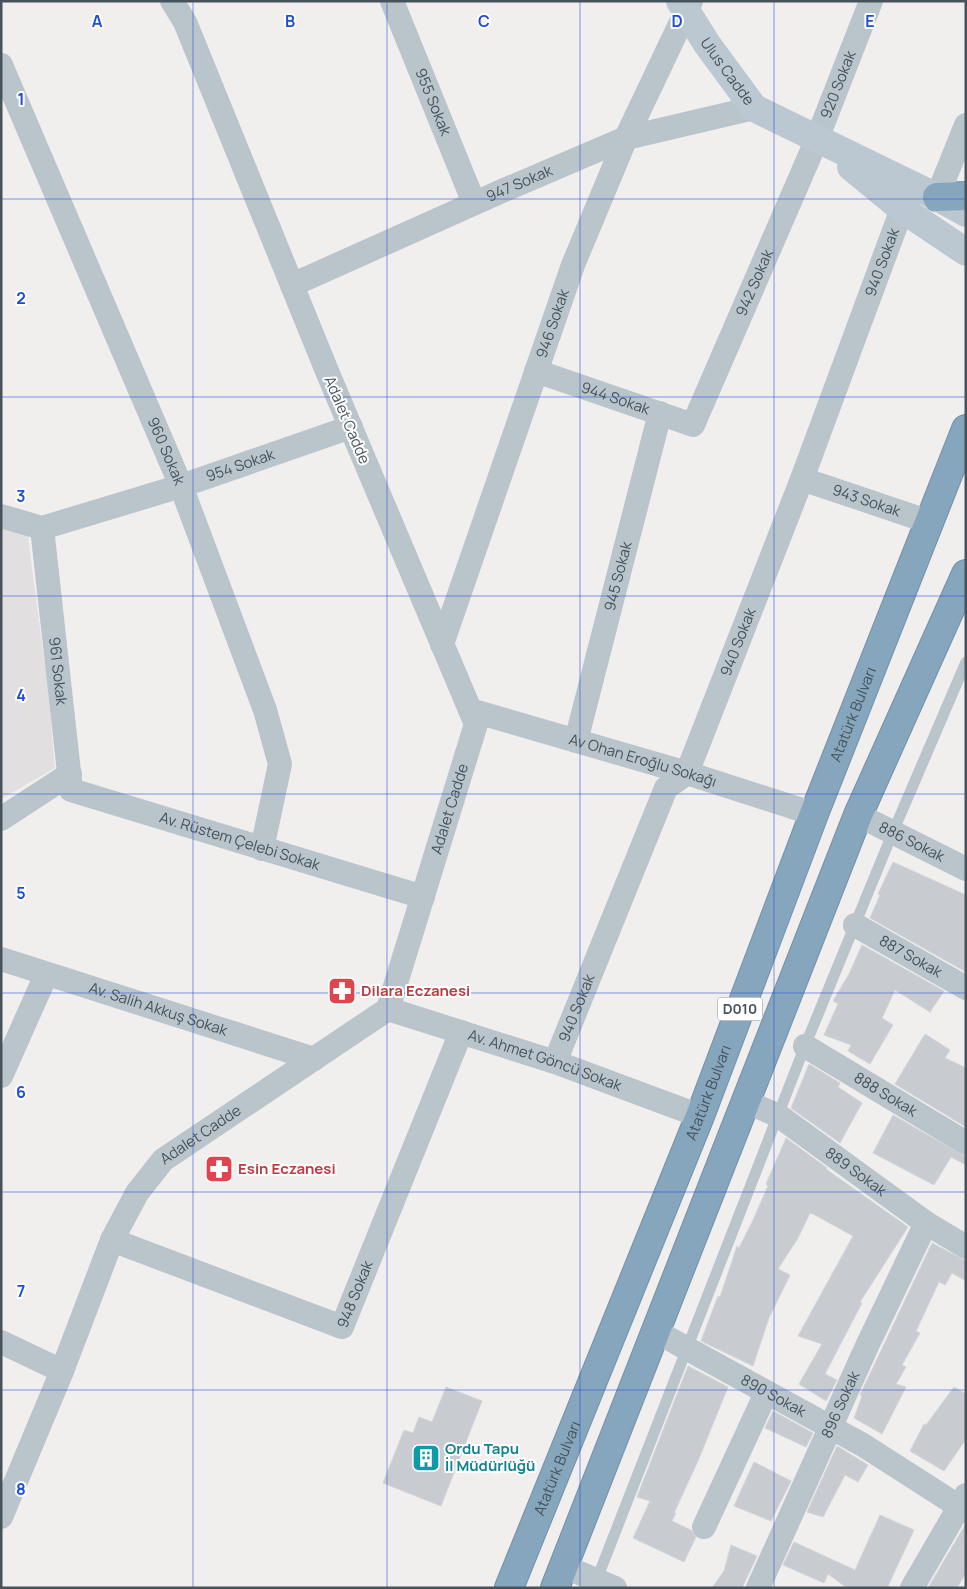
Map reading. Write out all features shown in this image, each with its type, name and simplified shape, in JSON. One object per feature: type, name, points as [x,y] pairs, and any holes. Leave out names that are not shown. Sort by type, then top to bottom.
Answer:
[{"type":"highway","points":[[937,197],[966,196]]},
{"type":"highway","name":"Atatürk Bulvarı","points":[[509,1588],[700,1116],[814,814],[966,429]]},
{"type":"highway","name":"D010","points":[[559,1577],[858,815],[966,574]]},
{"type":"street","name":"Adalet Cadde","points":[[1,1518],[62,1371],[112,1240],[137,1193],[163,1160],[388,1009],[476,724],[292,285],[185,22],[172,1]]},
{"type":"street","name":"955 Sokak","points":[[392,1],[474,203]]},
{"type":"street","name":"920 Sokak","points":[[816,140],[871,1]]},
{"type":"street","name":"Ulus Cadde","points":[[686,5],[707,44],[754,108],[966,213]]},
{"type":"street","name":"946 Sokak","points":[[442,644],[573,265],[626,138],[686,5]]},
{"type":"street","name":"960 Sokak","points":[[1,65],[181,486],[265,710],[280,764],[262,849]]},
{"type":"street","name":"947 Sokak","points":[[292,285],[474,203],[626,138],[754,108]]},
{"type":"street","points":[[937,197],[966,125]]},
{"type":"street","name":"Ulus Cadde","points":[[816,140],[902,209],[966,252]]},
{"type":"street","name":"942 Sokak","points":[[693,424],[816,140]]},
{"type":"street","name":"940 Sokak","points":[[555,1062],[666,788],[687,773],[802,479],[902,209]]},
{"type":"street","name":"944 Sokak","points":[[536,371],[693,424]]},
{"type":"street","name":"945 Sokak","points":[[576,740],[660,413]]},
{"type":"street","name":"954 Sokak","points":[[42,528],[181,486],[351,427]]},
{"type":"street","name":"943 Sokak","points":[[802,479],[930,522]]},
{"type":"street","points":[[1,516],[42,528]]},
{"type":"street","name":"961 Sokak","points":[[42,528],[70,774]]},
{"type":"street","name":"Av Ohan Eroğlu Sokağı","points":[[470,710],[687,773],[814,814]]},
{"type":"street","points":[[1,819],[70,774]]},
{"type":"street","name":"Av. Rüstem Çelebi Sokak","points":[[70,774],[71,790],[423,897]]},
{"type":"street","name":"886 Sokak","points":[[858,815],[966,869]]},
{"type":"street","name":"887 Sokak","points":[[855,925],[966,988]]},
{"type":"street","name":"Av. Salih Akkuş Sokak","points":[[1,959],[46,975],[314,1059]]},
{"type":"street","points":[[1,1076],[46,975]]},
{"type":"street","name":"Av. Ahmet Göncü Sokak","points":[[388,1009],[555,1062],[700,1116]]},
{"type":"street","name":"948 Sokak","points":[[112,1240],[342,1327],[461,1032]]},
{"type":"street","name":"888 Sokak","points":[[806,1046],[966,1143]]},
{"type":"street","name":"889 Sokak","points":[[745,1101],[779,1116],[926,1223],[966,1247]]},
{"type":"street","name":"896 Sokak","points":[[758,1588],[866,1346],[926,1223]]},
{"type":"street","name":"890 Sokak","points":[[655,1331],[862,1445],[963,1504]]},
{"type":"street","points":[[1,1342],[62,1371]]},
{"type":"street","points":[[704,1527],[766,1393]]},
{"type":"street","points":[[912,1588],[963,1504]]},
{"type":"street","points":[[559,1577],[602,1585]]},
{"type":"lane","points":[[602,1585],[687,1349],[806,1046],[893,832],[966,662]]},
{"type":"shaded area","points":[[1,521],[27,530],[48,689],[55,768],[1,799]]},
{"type":"building","points":[[893,862],[966,895],[966,972],[870,918],[880,895],[878,894]]},
{"type":"building","points":[[862,945],[944,991],[930,1012],[895,990],[882,1018],[893,1025],[870,1064],[848,1051],[851,1045],[824,1035],[838,1004],[833,1001],[849,974]]},
{"type":"building","points":[[925,1034],[950,1050],[945,1058],[966,1068],[966,1127],[895,1084]]},
{"type":"building","points":[[809,1064],[840,1083],[838,1087],[862,1103],[840,1143],[791,1108]]},
{"type":"building","points":[[893,1115],[966,1157],[966,1165],[951,1157],[934,1185],[873,1153]]},
{"type":"building","points":[[786,1138],[908,1227],[860,1302],[862,1303],[825,1374],[837,1380],[826,1401],[799,1384],[822,1344],[798,1336],[853,1236],[815,1215],[810,1213],[798,1238],[778,1269],[790,1275],[769,1318],[753,1366],[701,1341],[718,1296],[720,1297],[737,1246],[739,1248],[753,1220]]},
{"type":"building","points":[[932,1243],[966,1261],[966,1281],[952,1273],[945,1285],[939,1282],[916,1331],[920,1333],[902,1365],[906,1367],[896,1384],[906,1387],[882,1434],[854,1418],[862,1396],[860,1395]]},
{"type":"building","points":[[688,1366],[728,1387],[698,1461],[674,1513],[676,1513],[672,1521],[691,1530],[696,1537],[684,1562],[633,1538],[650,1501],[637,1497]]},
{"type":"building","name":"Ordu Tapu İl Müdürlüğü","points":[[446,1387],[482,1401],[441,1506],[383,1483],[404,1430],[413,1433],[419,1417],[432,1422]]},
{"type":"building","points":[[954,1387],[966,1394],[966,1439],[944,1471],[910,1451],[924,1424],[926,1425]]},
{"type":"building","points":[[773,1411],[813,1433],[806,1447],[765,1428]]},
{"type":"building","points":[[837,1446],[868,1465],[858,1482],[845,1475],[823,1517],[807,1512]]},
{"type":"building","points":[[754,1462],[791,1481],[771,1521],[734,1506]]},
{"type":"building","points":[[880,1515],[914,1530],[888,1586],[892,1588],[847,1588],[828,1574],[824,1583],[783,1565],[794,1542],[855,1570]]},
{"type":"building","points":[[965,1525],[966,1573],[957,1588],[928,1588]]},
{"type":"building","points":[[731,1545],[757,1556],[742,1588],[712,1588],[724,1571]]},
{"type":"place","name":"Dilara Eczanesi","points":[[342,991]]},
{"type":"place","name":"Esin Eczanesi","points":[[219,1169]]},
{"type":"place","name":"Ordu Tapu İl Müdürlüğü","points":[[426,1458]]}]
